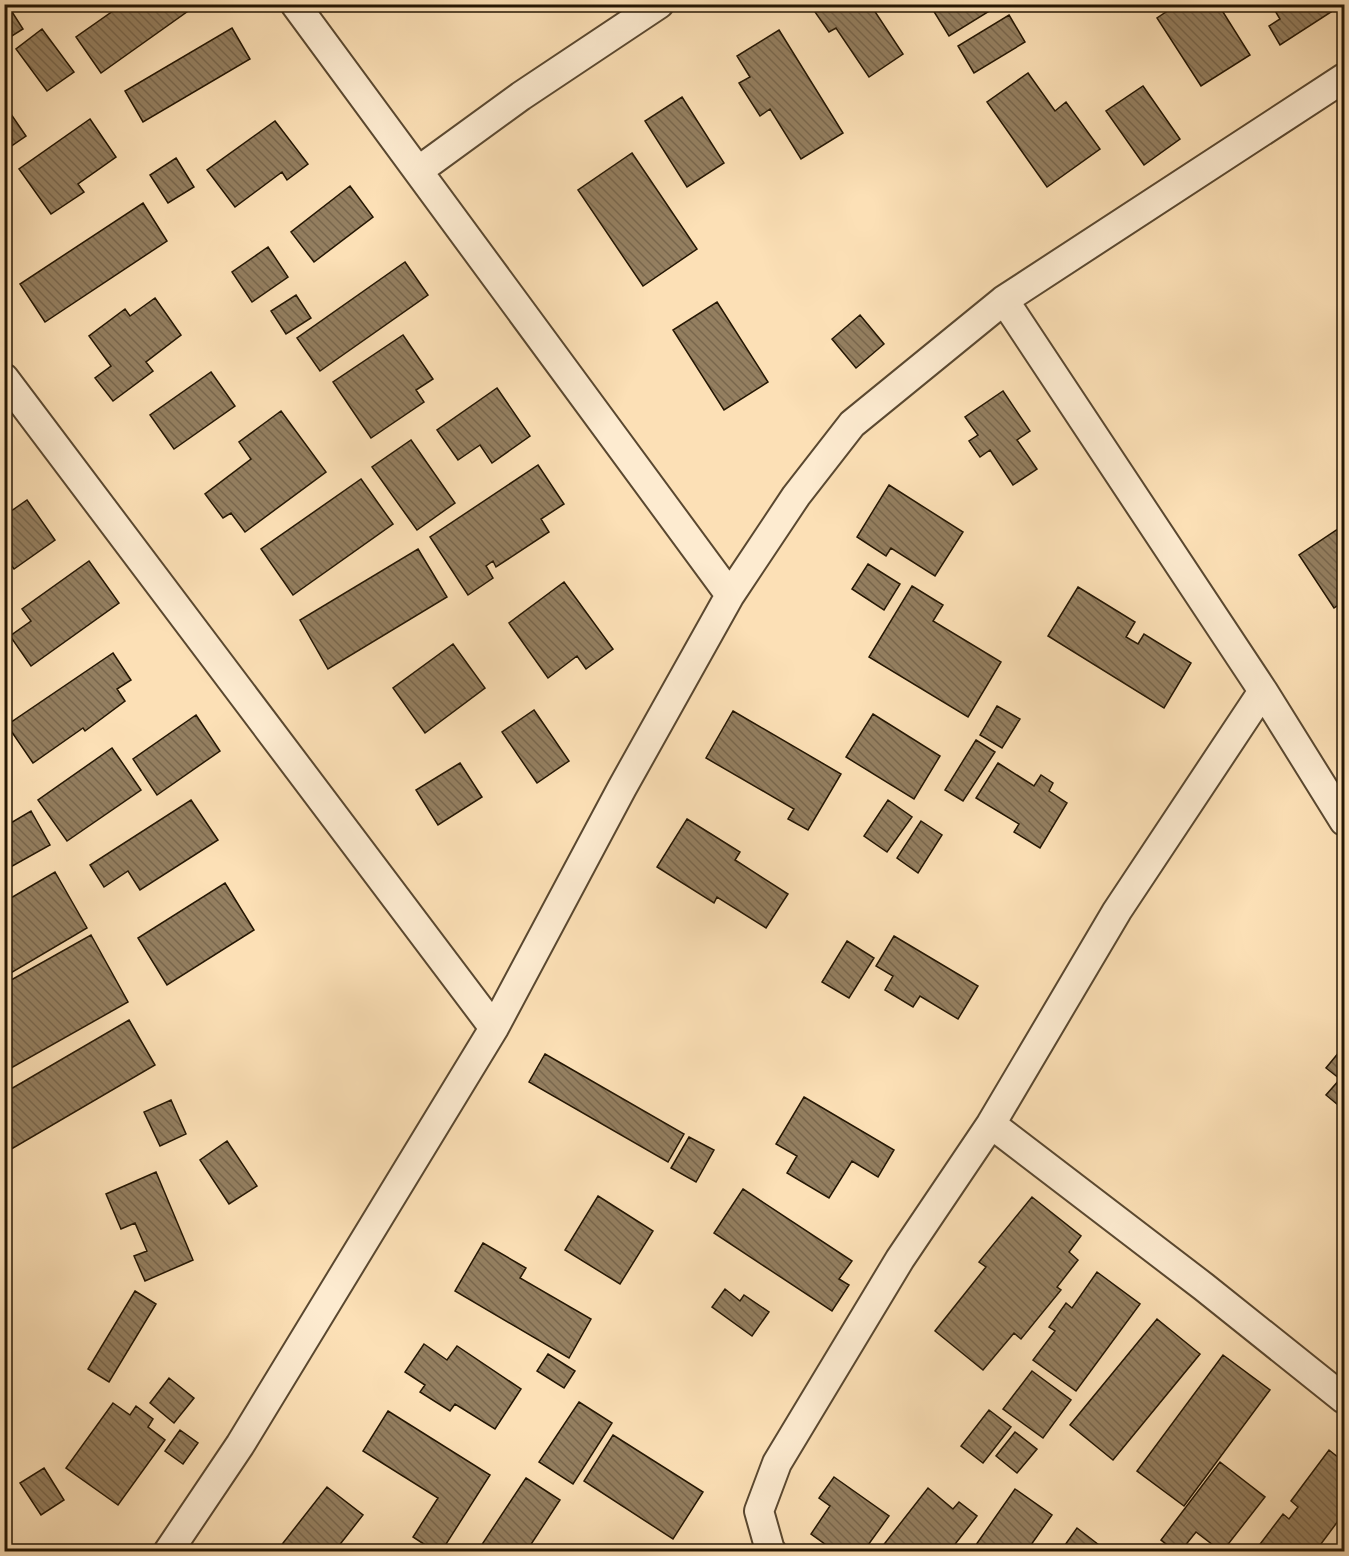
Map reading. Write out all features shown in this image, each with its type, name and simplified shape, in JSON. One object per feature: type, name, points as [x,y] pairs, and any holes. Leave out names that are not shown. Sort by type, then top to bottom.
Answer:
[{"type":"street","points":[[295,4],[730,595]]},
{"type":"street","points":[[418,171],[521,96],[659,4]]},
{"type":"street","points":[[168,1551],[240,1445],[494,1028],[622,788],[730,595],[796,496],[852,424],[1004,300],[1344,78]]},
{"type":"street","points":[[1004,300],[1263,692],[1344,821]]},
{"type":"street","points":[[4,378],[494,1028]]},
{"type":"street","points":[[772,1551],[759,1511],[777,1463],[900,1259],[991,1124],[1117,911],[1263,692]]},
{"type":"street","points":[[991,1124],[1204,1287],[1344,1399]]},
{"type":"building","points":[[4,4],[7,4],[23,29],[4,41]]},
{"type":"building","points":[[123,4],[198,4],[101,73],[76,37]]},
{"type":"building","points":[[825,4],[870,4],[903,54],[869,77],[836,28],[829,32],[815,12]]},
{"type":"building","points":[[915,4],[995,4],[996,7],[949,36],[930,5],[919,11]]},
{"type":"building","points":[[1178,4],[1218,4],[1250,55],[1201,86],[1157,18]]},
{"type":"building","points":[[1271,4],[1326,4],[1331,12],[1280,45],[1269,26],[1280,19]]},
{"type":"building","points":[[1009,15],[1025,42],[974,73],[958,46]]},
{"type":"building","points":[[232,28],[250,59],[143,122],[125,91]]},
{"type":"building","points":[[42,29],[74,72],[47,91],[16,49]]},
{"type":"building","points":[[779,30],[843,133],[801,159],[770,109],[760,116],[739,83],[750,77],[737,56]]},
{"type":"building","points":[[1028,73],[1055,111],[1066,102],[1100,149],[1047,187],[987,102]]},
{"type":"building","points":[[1143,86],[1180,139],[1144,165],[1106,111]]},
{"type":"building","points":[[682,97],[724,163],[687,187],[645,121]]},
{"type":"building","points":[[4,104],[26,136],[4,151]]},
{"type":"building","points":[[90,119],[116,157],[78,184],[84,192],[51,214],[19,169]]},
{"type":"building","points":[[275,121],[308,164],[287,180],[282,172],[235,207],[207,170]]},
{"type":"building","points":[[632,153],[697,249],[643,286],[578,190]]},
{"type":"building","points":[[176,158],[194,187],[168,203],[150,175]]},
{"type":"building","points":[[350,186],[373,217],[314,262],[291,232]]},
{"type":"building","points":[[143,203],[167,241],[45,322],[20,284]]},
{"type":"building","points":[[268,247],[288,277],[252,302],[232,272]]},
{"type":"building","points":[[405,262],[428,295],[320,371],[297,338]]},
{"type":"building","points":[[296,295],[311,318],[286,334],[271,311]]},
{"type":"building","points":[[155,298],[181,335],[146,362],[153,371],[113,401],[95,378],[111,366],[89,336],[125,309],[130,316]]},
{"type":"building","points":[[717,302],[768,382],[724,410],[673,330]]},
{"type":"building","points":[[860,315],[884,344],[856,368],[832,339]]},
{"type":"building","points":[[403,335],[433,379],[416,390],[424,402],[371,438],[333,382]]},
{"type":"building","points":[[211,372],[235,406],[174,449],[150,415]]},
{"type":"building","points":[[497,388],[530,436],[492,463],[480,445],[458,460],[437,430]]},
{"type":"building","points":[[1003,391],[1030,431],[1017,440],[1037,469],[1013,485],[990,450],[980,457],[969,441],[978,435],[965,417]]},
{"type":"building","points":[[281,411],[326,472],[245,532],[231,513],[223,518],[205,494],[251,459],[239,442]]},
{"type":"building","points":[[411,440],[455,503],[417,530],[372,467]]},
{"type":"building","points":[[538,465],[564,504],[541,519],[549,532],[496,567],[493,561],[486,566],[493,578],[468,595],[430,537]]},
{"type":"building","points":[[361,479],[393,524],[293,595],[261,549]]},
{"type":"building","points":[[889,485],[963,532],[935,576],[891,548],[886,556],[857,537]]},
{"type":"building","points":[[27,500],[55,540],[14,569],[4,555],[4,516]]},
{"type":"building","points":[[1344,525],[1344,601],[1334,608],[1299,555]]},
{"type":"building","points":[[418,549],[447,597],[328,669],[300,620]]},
{"type":"building","points":[[89,561],[119,603],[31,666],[10,636],[31,621],[22,609]]},
{"type":"building","points":[[868,564],[900,584],[884,610],[852,589]]},
{"type":"building","points":[[564,582],[613,649],[586,669],[577,656],[548,678],[509,623]]},
{"type":"building","points":[[912,586],[943,605],[933,621],[1001,662],[968,717],[869,657]]},
{"type":"building","points":[[1078,587],[1135,622],[1126,637],[1138,644],[1144,634],[1191,663],[1164,708],[1048,636]]},
{"type":"building","points":[[453,644],[485,688],[425,733],[393,688]]},
{"type":"building","points":[[113,653],[131,680],[117,689],[125,701],[85,731],[83,728],[33,763],[7,725]]},
{"type":"building","points":[[997,706],[1020,719],[1002,748],[980,735]]},
{"type":"building","points":[[534,710],[569,761],[537,783],[502,732]]},
{"type":"building","points":[[733,711],[841,774],[808,830],[788,819],[794,809],[706,758]]},
{"type":"building","points":[[873,714],[940,756],[914,799],[846,757]]},
{"type":"building","points":[[196,715],[220,751],[157,795],[133,759]]},
{"type":"building","points":[[976,740],[995,752],[963,801],[945,790]]},
{"type":"building","points":[[112,748],[141,790],[67,841],[38,800]]},
{"type":"building","points":[[460,763],[482,797],[438,825],[416,790]]},
{"type":"building","points":[[998,763],[1034,786],[1041,775],[1053,783],[1049,791],[1067,803],[1040,848],[1014,832],[1019,824],[976,798]]},
{"type":"building","points":[[191,800],[218,840],[140,890],[128,871],[104,887],[90,865]]},
{"type":"building","points":[[888,800],[912,817],[887,852],[864,836]]},
{"type":"building","points":[[31,811],[50,845],[7,869],[4,864],[4,827]]},
{"type":"building","points":[[687,819],[740,852],[735,860],[788,894],[766,928],[717,897],[714,903],[657,867]]},
{"type":"building","points":[[921,821],[942,835],[918,873],[897,858]]},
{"type":"building","points":[[55,872],[87,928],[4,977],[4,902]]},
{"type":"building","points":[[225,883],[254,930],[167,985],[138,938]]},
{"type":"building","points":[[91,935],[128,1002],[4,1072],[4,984]]},
{"type":"building","points":[[894,936],[978,986],[958,1019],[920,996],[913,1007],[885,990],[893,976],[876,966]]},
{"type":"building","points":[[847,941],[874,958],[849,998],[822,982]]},
{"type":"building","points":[[129,1020],[155,1065],[8,1151],[4,1145],[4,1093]]},
{"type":"building","points":[[1344,1046],[1344,1110],[1326,1095],[1340,1079],[1326,1068]]},
{"type":"building","points":[[545,1054],[684,1134],[668,1162],[529,1082]]},
{"type":"building","points":[[804,1097],[894,1150],[878,1177],[852,1161],[829,1198],[787,1173],[797,1156],[776,1144]]},
{"type":"building","points":[[171,1100],[186,1134],[160,1146],[144,1112]]},
{"type":"building","points":[[689,1137],[714,1150],[696,1182],[671,1168]]},
{"type":"building","points":[[227,1141],[257,1186],[229,1204],[200,1160]]},
{"type":"building","points":[[156,1172],[193,1260],[145,1281],[134,1256],[147,1251],[135,1223],[121,1229],[106,1194]]},
{"type":"building","points":[[743,1189],[852,1261],[839,1279],[849,1285],[832,1311],[714,1233]]},
{"type":"building","points":[[598,1196],[653,1231],[620,1284],[565,1250]]},
{"type":"building","points":[[1032,1197],[1081,1236],[1069,1252],[1078,1260],[1057,1287],[1061,1290],[1021,1339],[1014,1333],[983,1370],[935,1331],[986,1267],[979,1262]]},
{"type":"building","points":[[483,1243],[526,1268],[520,1278],[591,1319],[569,1358],[455,1291]]},
{"type":"building","points":[[1097,1272],[1140,1304],[1076,1391],[1033,1360],[1055,1331],[1049,1327],[1066,1303],[1072,1308]]},
{"type":"building","points":[[725,1289],[740,1301],[744,1295],[769,1312],[752,1336],[712,1307]]},
{"type":"building","points":[[135,1291],[156,1304],[109,1382],[88,1369]]},
{"type":"building","points":[[1157,1319],[1200,1354],[1113,1460],[1070,1425]]},
{"type":"building","points":[[424,1344],[447,1360],[457,1346],[521,1389],[495,1429],[455,1404],[450,1411],[420,1392],[425,1385],[405,1372]]},
{"type":"building","points":[[548,1354],[575,1371],[564,1388],[537,1371]]},
{"type":"building","points":[[1223,1355],[1270,1390],[1184,1506],[1137,1471]]},
{"type":"building","points":[[1032,1371],[1071,1400],[1043,1438],[1003,1409]]},
{"type":"building","points":[[169,1378],[194,1398],[174,1423],[150,1403]]},
{"type":"building","points":[[579,1402],[612,1423],[573,1484],[539,1462]]},
{"type":"building","points":[[113,1403],[130,1415],[136,1406],[153,1419],[148,1427],[165,1440],[118,1505],[66,1468]]},
{"type":"building","points":[[989,1410],[1011,1427],[983,1463],[961,1446]]},
{"type":"building","points":[[388,1411],[490,1475],[441,1552],[436,1552],[413,1537],[438,1498],[363,1451]]},
{"type":"building","points":[[180,1430],[198,1443],[183,1464],[165,1451]]},
{"type":"building","points":[[1015,1432],[1037,1449],[1017,1473],[996,1456]]},
{"type":"building","points":[[613,1435],[703,1492],[673,1539],[584,1481]]},
{"type":"building","points":[[1329,1450],[1344,1462],[1344,1513],[1315,1552],[1254,1552],[1283,1514],[1289,1519],[1298,1507],[1291,1501]]},
{"type":"building","points":[[1220,1462],[1265,1497],[1222,1552],[1196,1532],[1180,1552],[1176,1552],[1161,1540]]},
{"type":"building","points":[[44,1468],[64,1500],[41,1515],[20,1483]]},
{"type":"building","points":[[834,1477],[889,1516],[863,1552],[836,1552],[811,1534],[830,1506],[819,1498]]},
{"type":"building","points":[[526,1478],[560,1500],[526,1552],[477,1552]]},
{"type":"building","points":[[327,1487],[363,1515],[334,1552],[276,1552]]},
{"type":"building","points":[[928,1488],[953,1509],[959,1502],[977,1516],[949,1552],[878,1552]]},
{"type":"building","points":[[1015,1489],[1052,1515],[1026,1552],[971,1552]]},
{"type":"building","points":[[1077,1528],[1108,1552],[1060,1552]]}]
